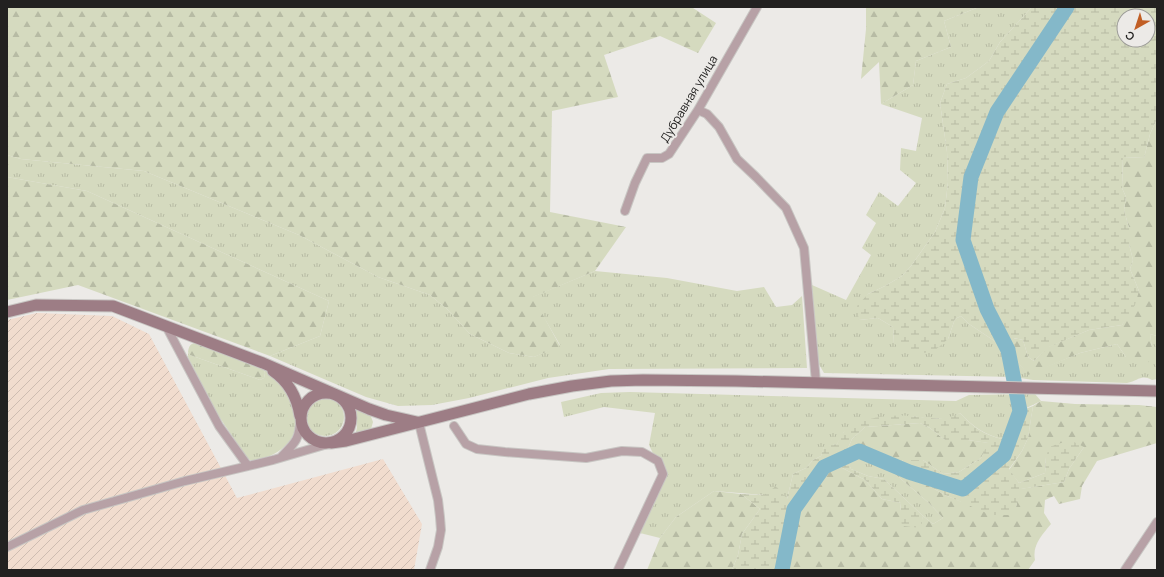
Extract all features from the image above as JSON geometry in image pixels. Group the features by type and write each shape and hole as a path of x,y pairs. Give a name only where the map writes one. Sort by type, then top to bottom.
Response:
{"street":[{"name":"Дубравная улица","path":"625,211 635,183 647,158 662,158 669,154 698,110 757,7"},
{"path":"698,110 707,114 719,127 737,159 786,208 804,248 816,382"},
{"path":"7,312 36,305 113,306 263,363 378,412 419,423"},
{"path":"166,326 218,426 248,466"},
{"path":"263,363 280,377 290,388 298,405 300,431 296,440 280,458"},
{"path":"7,547 83,510 185,481 280,458 331,443 346,441 380,431 419,423 529,394 572,386 611,381 643,380 816,382 1157,391"},
{"path":"321,393 329,393 338,396 349,406 351,422 349,429 344,436 331,443 317,442 310,438 304,431 300,419 304,406 313,396 321,393"},
{"path":"419,423 437,494 441,530 438,547 430,570"},
{"path":"454,426 466,444 476,449 586,458 622,451 642,452 658,462 663,474 618,570"},
{"path":"1125,570 1157,522"}],"shaded area":[{"path":"37,313 112,316 149,334 237,498 383,459 422,524 414,570 7,570 7,320"}],"green space":[{"path":"7,7 693,7 716,23 698,53 660,36 604,55 618,97 552,111 550,212 626,227 595,271 533,297 560,346 534,357 509,353 470,334 447,309 430,295 378,277 299,235 144,171 21,159 7,155"},
{"path":"866,7 979,7 944,21 951,47 916,61 913,85 881,104 879,62 861,79 866,29"},
{"path":"979,7 1032,7 1000,42 989,61 966,78 947,84 940,103 947,152 948,182 945,208 935,232 911,266 902,276 868,294 859,320 878,318 893,327 894,344 948,339 955,319 961,316 969,324 1008,350 1011,363 1017,361 1028,374 1080,353 1117,344 1126,357 1152,348 1150,334 1157,336 1157,379 1152,380 1142,378 1127,383 1033,380 1014,377 824,373 813,354 808,291 812,285 846,300 871,255 862,248 876,223 866,215 879,192 898,206 916,183 900,170 901,148 916,151 922,118 881,104 913,85 916,61 951,47 944,21"},
{"path":"1032,7 1157,7 1157,119 1150,134 1144,158 1123,157 1122,188 1126,197 1124,210 1129,228 1129,244 1133,260 1130,269 1139,291 1135,305 1122,325 1089,330 1049,347 1034,361 1028,357 1023,340 1014,338 1017,361 1011,364 1008,350 969,324 961,316 955,319 948,339 933,352 913,354 894,344 893,327 878,318 859,320 857,306 868,294 902,276 911,266 935,232 945,208 948,182 947,152 940,103 947,84 966,78 989,61 1000,42"},
{"path":"1157,119 1157,336 1150,334 1152,348 1149,362 1137,364 1126,357 1117,344 1080,353 1028,375 1017,361 1013,338 1023,340 1028,357 1034,361 1048,347 1089,330 1122,325 1139,291 1130,269 1133,260 1129,244 1129,228 1124,210 1126,197 1122,188 1123,157 1144,158 1150,134"},
{"path":"7,155 21,159 144,171 299,235 378,277 430,295 447,309 470,334 509,353 534,357 560,345 532,297 595,271 667,278 737,291 764,287 776,307 792,305 802,296 807,368 609,369 548,378 469,398 432,405 398,406 366,397 270,356 320,336 329,301 87,191 7,177"},
{"path":"7,177 87,191 329,301 320,336 270,356 78,285 7,300"},
{"path":"195,343 263,369 265,373 264,378 260,380 190,355 188,352 189,347"},
{"path":"188,352 190,355 260,380 264,378 265,373 263,369 277,379 290,397 296,419 294,432 291,439 281,450 267,457 252,461 247,458 214,409 188,357"},
{"path":"630,392 956,401 969,395 1035,394 1041,401 1020,411 1012,433 1002,439 979,429 960,413 951,418 925,418 911,416 844,432 837,444 824,447 821,456 813,460 806,468 793,474 787,499 764,495 714,491 676,517 660,538 636,532 663,474 649,445 655,413 604,407 564,417 561,402 601,393"},
{"path":"321,398 329,398 336,401 341,406 344,417 341,428 336,433 329,436 321,436 314,433 309,428 306,421 306,413 309,406 314,401"},
{"path":"1041,401 1075,404 1139,405 1157,407 1157,443 1097,461 1082,486 1080,499 1059,504 1054,496 1045,500 1044,513 1051,524 1038,540 1034,555 1035,560 1028,570 782,570 782,567 790,559 794,509 824,467 833,463 865,480 882,499 901,503 900,511 920,527 923,516 933,524 943,518 929,503 887,467 862,456 859,451 848,448 852,439 865,427 920,423 930,428 945,440 968,440 989,443 981,458 959,472 943,474 923,460 902,460 909,472 929,486 962,502 1016,507 1020,489 1064,482 1069,469 1084,447 1046,457 1045,473 1019,483 1009,470 1022,451 1028,438 1033,406"},
{"path":"1033,406 1028,438 1022,451 1009,469 1019,483 1045,473 1046,457 1049,447 1070,440 1084,447 1069,469 1064,482 1021,489 1016,507 1009,515 991,515 945,495 909,472 902,460 923,460 943,474 959,472 981,458 988,443 968,440 945,440 930,428 920,423 865,427 852,439 848,448 859,451 847,457 851,469 868,476 884,479 923,516 921,528 902,526 900,511 901,503 882,499 865,480 833,463 824,468 794,509 790,559 782,567 782,570 732,570 738,555 742,534 760,509 741,494 764,495 776,486 787,499 793,474 806,468 813,460 821,456 824,446 837,444 843,433 856,423 885,416 943,418 960,413 979,429 1002,439 1012,433 1020,411"},
{"path":"352,407 370,414 373,422 371,429 355,435 357,421"},
{"path":"859,451 862,456 887,467 929,503 943,518 933,524 884,479 868,476 851,469 846,457"},
{"path":"714,491 741,494 760,509 742,534 738,555 732,570 647,570 660,538 676,517"}],"waterway":[{"path":"782,570 794,509 824,467 859,451 909,472 963,489 1004,455 1020,411 1008,350 987,309 963,240 971,177 997,112 1067,7"}]}
